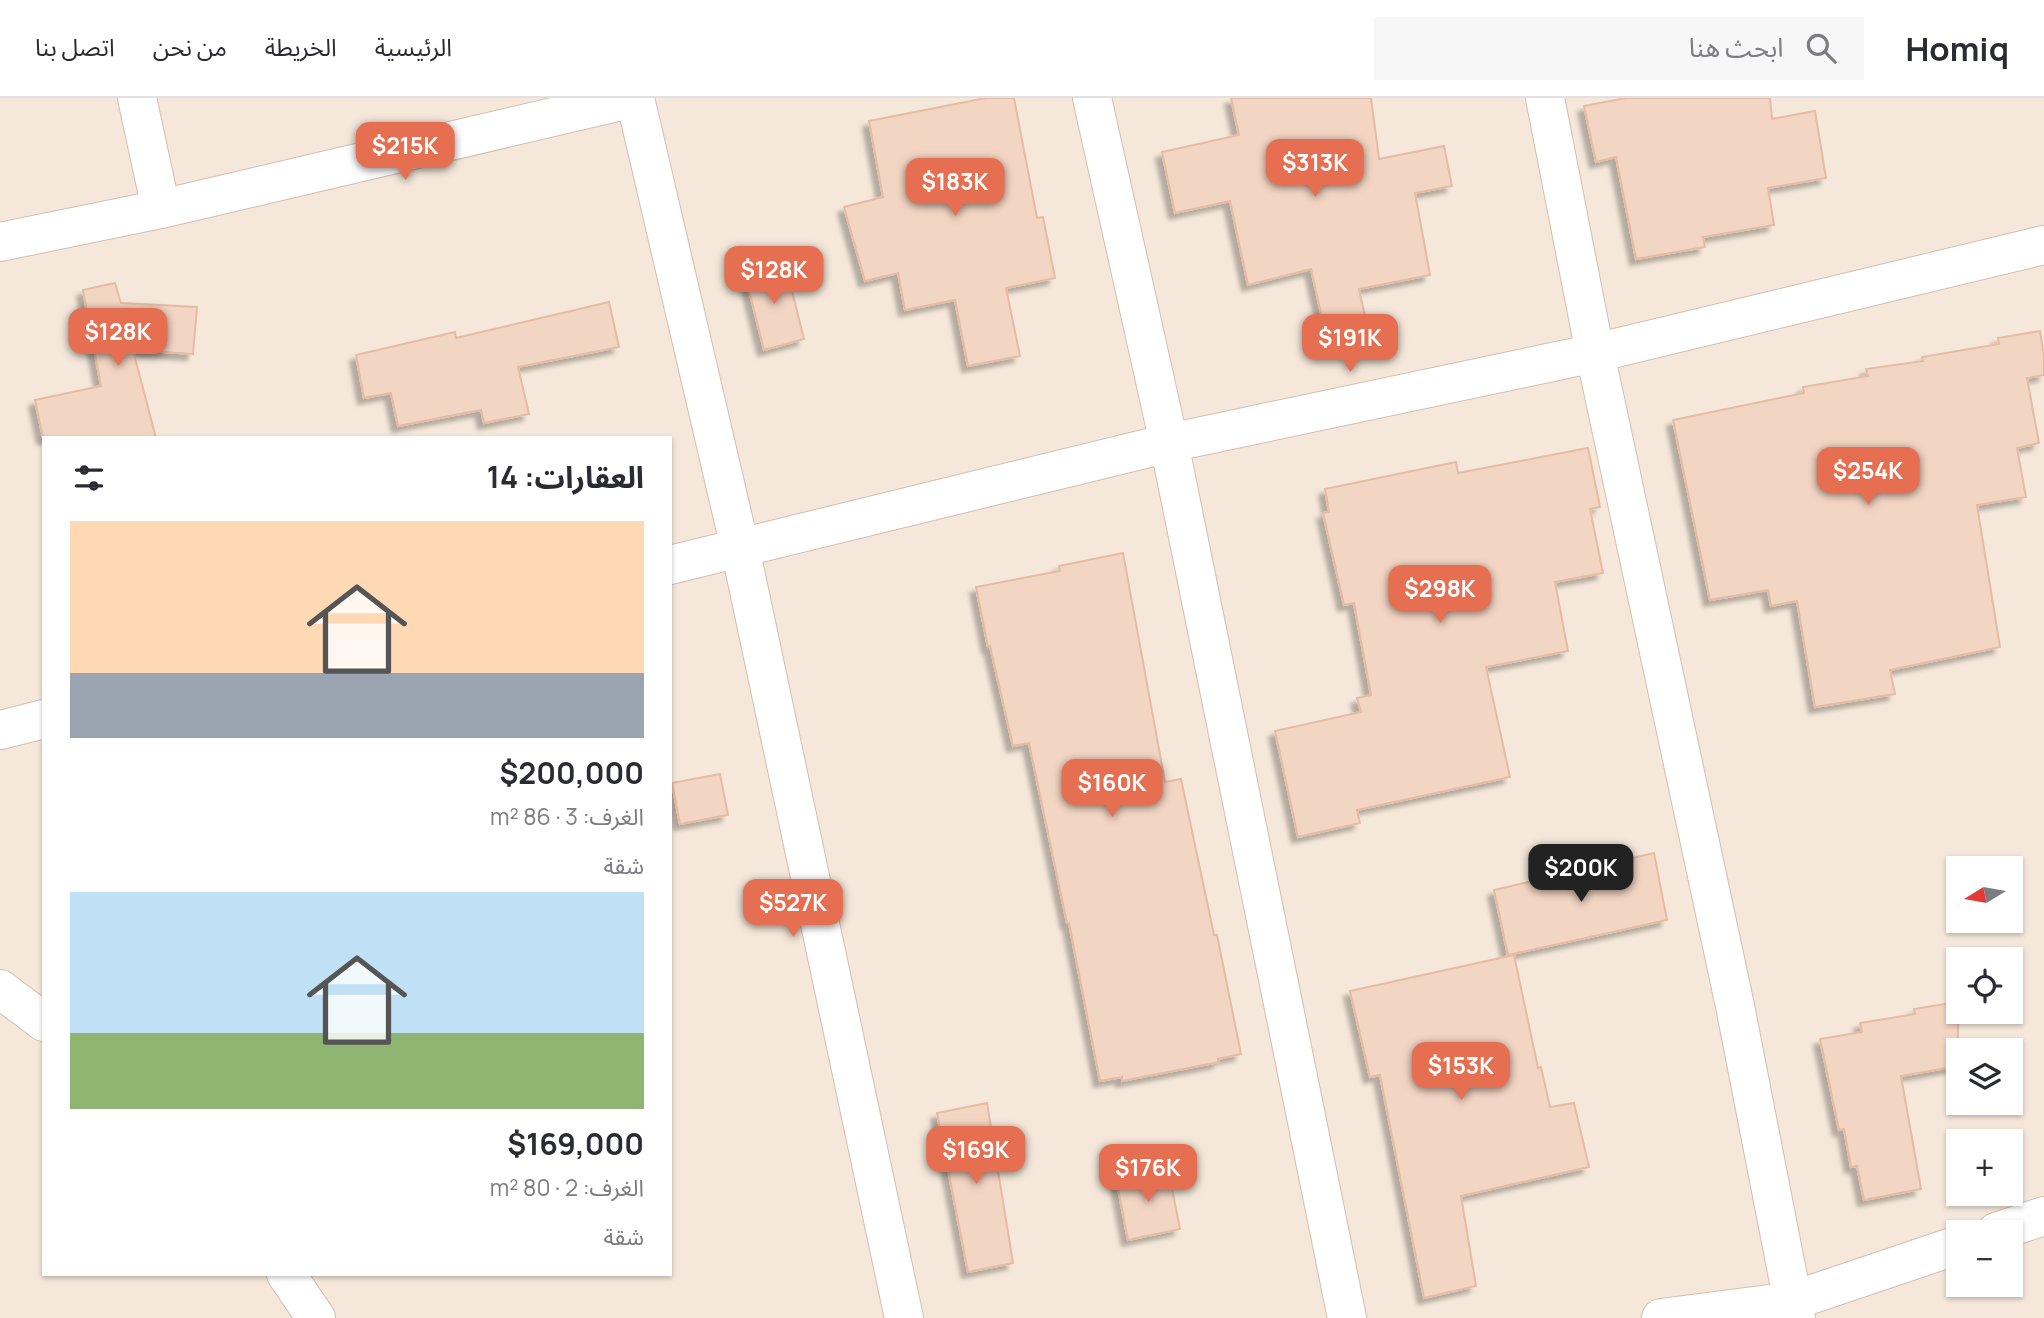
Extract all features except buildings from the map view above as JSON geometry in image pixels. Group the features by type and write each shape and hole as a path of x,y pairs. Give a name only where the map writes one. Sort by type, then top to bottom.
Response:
{"street":[{"path":"137,98 161,209"},
{"path":"0,242 161,209 635,98 740,548 904,1318"},
{"path":"1092,98 1169,443 1347,1318"},
{"path":"1545,98 1595,353 1732,992 1794,1309"},
{"path":"672,565 1169,443 1595,353 2044,245"},
{"path":"0,730 42,720"},
{"path":"0,989 42,1020"},
{"path":"2023,1223 2044,1216"},
{"path":"1661,1318 1794,1309 1946,1250"},
{"path":"287,1276 316,1318"}],"shaded area":[{"path":"0,98 2044,98 2044,1318 0,1318"}]}
